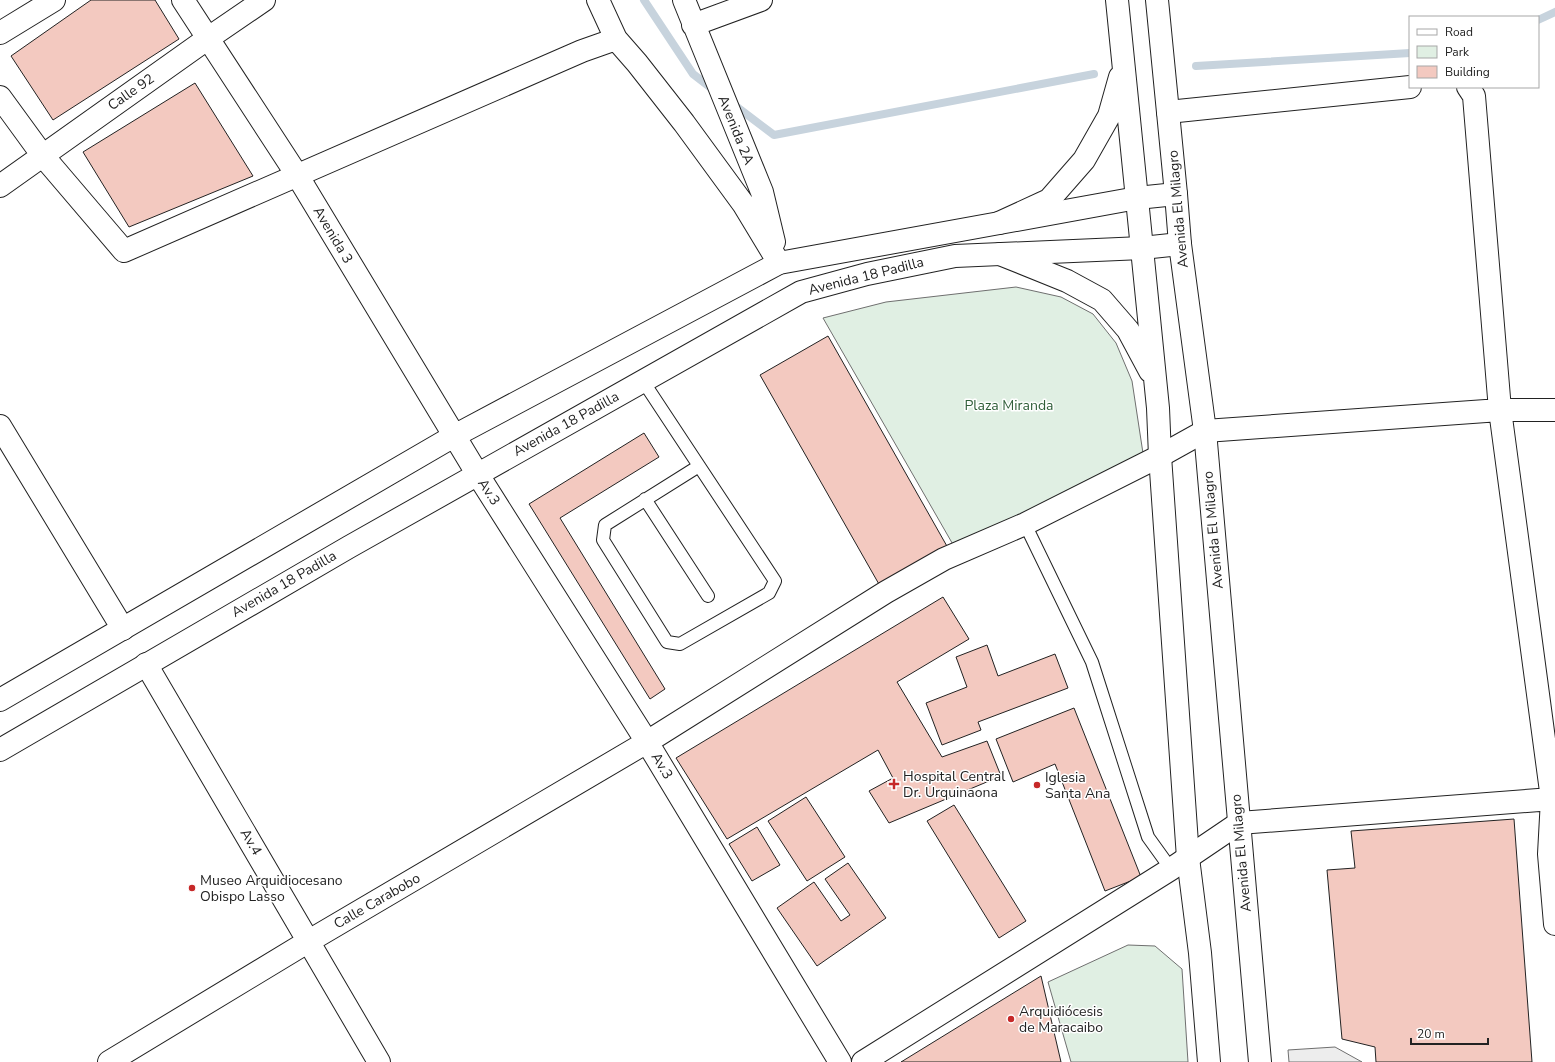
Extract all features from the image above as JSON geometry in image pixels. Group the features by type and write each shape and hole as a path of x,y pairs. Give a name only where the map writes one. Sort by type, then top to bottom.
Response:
{"street":[{"path":"0,34 54,0"},
{"name":"Avenida 3","path":"183,0 297,175 478,474"},
{"name":"Calle 92","path":"0,186 264,0"},
{"path":"598,0 616,40 637,63 726,180 779,263"},
{"name":"Avenida 2A","path":"684,0 762,192 779,263"},
{"path":"693,25 761,0"},
{"path":"1117,0 1155,381 1180,864 1200,953 1209,1062"},
{"name":"Avenida El Milagro","path":"1157,0 1180,244 1205,431 1260,1062"},
{"path":"0,97 43,156 124,251 542,68 582,51 616,40"},
{"path":"999,223 1049,200 1084,160 1109,116 1123,64"},
{"path":"1168,112 1409,87"},
{"path":"1469,88 1474,96 1500,410 1554,798 1552,852 1555,924"},
{"name":"Avenida 18 Padilla","path":"0,700 454,436 779,263 1137,198 1176,194"},
{"name":"Avenida 18 Padilla","path":"0,750 349,547 801,292 867,274 955,256 1142,248 1180,244"},
{"path":"1000,254 1067,280 1102,300 1128,330 1155,381"},
{"path":"1205,431 1500,410 1555,410"},
{"path":"0,426 123,629"},
{"name":"Calle Carabobo","path":"109,1062 309,941 647,742 879,596 937,562 1025,524 1160,456 1205,431"},
{"name":"Av.3","path":"478,474 647,742 840,1062"},
{"name":"Av.4","path":"146,664 379,1062"},
{"path":"863,1062 1180,864 1239,823 1554,798"}],"lane":[{"path":"643,381 775,581 769,593 680,644 667,642 603,540 605,525 645,498 699,466"},
{"path":"645,498 708,596"},
{"path":"1025,524 1092,662 1148,837 1180,864"}],"green space":[{"name":"Plaza Miranda","path":"1016,287 1061,297 1093,314 1116,343 1132,381 1146,473 959,555 823,318 886,302"},
{"path":"1128,945 1155,946 1182,969 1188,1062 1071,1062 1048,982"}],"shaded area":[{"path":"1335,1047 1362,1062 1289,1062 1288,1050"}],"building":[{"path":"91,0 155,0 179,39 53,120 11,56"},
{"path":"195,83 253,176 129,227 83,152"},
{"path":"828,336 948,548 880,586 760,375"},
{"path":"644,433 659,457 560,518 665,689 650,699 529,504"},
{"path":"943,597 969,639 897,682 942,757 987,741 1001,776 889,823 869,791 893,778 878,750 727,839 676,758"},
{"path":"987,645 998,676 1055,654 1068,688 978,722 981,730 942,745 926,703 967,687 956,657"},
{"path":"1074,708 1141,877 1105,891 1055,764 1013,782 996,739"},
{"path":"806,797 845,857 807,881 768,821"},
{"path":"954,805 1026,921 999,938 927,821"},
{"path":"1514,819 1532,1062 1376,1062 1375,1047 1342,1039 1327,870 1355,868 1351,831"},
{"path":"757,827 780,865 752,881 729,844"},
{"path":"848,863 886,918 817,966 777,908 814,882 841,921 850,915 825,879"},
{"name":"Arquidiócesis de Maracaibo","path":"1041,976 1061,1062 901,1062"}],"waterway":[{"path":"644,0 693,74 715,91"},
{"path":"1539,20 1555,12"},
{"path":"1196,66 1409,53"},
{"path":"733,104 774,135 1094,74"}],"place":[{"name":"Hospital Central Dr. Urquinaona","path":"894,784"},
{"name":"Iglesia Santa Ana","path":"1037,785"},
{"name":"Museo Arquidiocesano Obispo Lasso","path":"192,888"},
{"name":"Arquidiócesis de Maracaibo","path":"1011,1019"}]}
